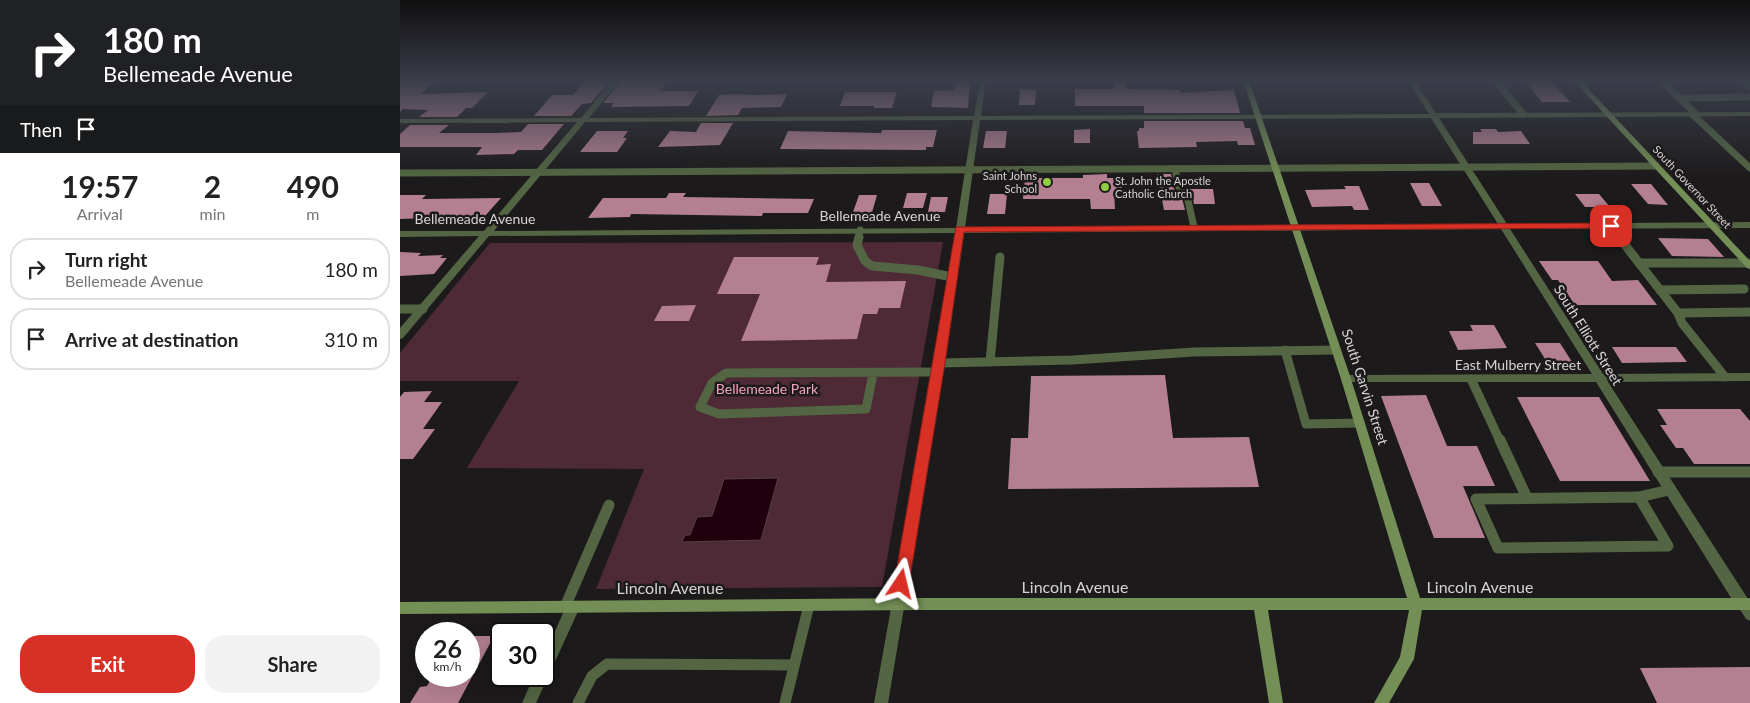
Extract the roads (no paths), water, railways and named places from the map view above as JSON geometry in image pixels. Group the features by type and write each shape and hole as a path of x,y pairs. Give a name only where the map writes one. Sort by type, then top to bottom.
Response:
{"street":[{"path":"400,335 589,113"},
{"path":"881,703 939,368 978,113"},
{"name":"South Governor Street","path":"1608,114 1749,265"},
{"path":"400,122 1257,115 1750,114"},
{"name":"South Garvin Street","path":"1257,115 1346,379 1416,605 1407,659 1380,703"},
{"name":"South Elliott Street","path":"1432,115 1504,226 1669,490 1748,608"},
{"name":"Bellemeade Avenue","path":"400,234 1750,225"},
{"name":"East Mulberry Street","path":"1346,379 1745,377"},
{"name":"Lincoln Avenue","path":"400,608 898,604 1260,604 1748,608"},
{"path":"1260,604 1276,703"},
{"path":"555,643 569,607"},
{"path":"529,703 536,687"}],"lane":[{"path":"1694,114 1750,168"},
{"path":"400,173 1656,166"},
{"path":"1175,169 1179,187 1187,196 1194,228"},
{"path":"1611,226 1678,313 1682,323 1725,377"},
{"path":"860,230 857,245 865,261 872,266 918,270 952,277"},
{"path":"990,362 1000,257"},
{"path":"1639,263 1749,265"},
{"path":"1660,290 1744,289"},
{"path":"400,309 422,309"},
{"path":"1678,313 1750,312"},
{"path":"1285,350 1306,424 1360,424"},
{"path":"873,374 866,409 719,414 700,407 708,386 715,378 726,373 873,374 990,362 1073,360 1194,352 1336,350"},
{"path":"1745,377 1750,384"},
{"path":"1471,379 1527,498"},
{"path":"1658,472 1750,472"},
{"path":"1639,497 1668,546 1498,548 1476,499 1639,497 1669,490"},
{"path":"569,607 609,505"},
{"path":"785,703 809,605"},
{"path":"578,703 588,679 596,670 607,664 794,665"}],"place":[{"name":"Saint Johns School","path":"1047,182"},
{"name":"St. John the Apostle Catholic Church","path":"1105,187"}],"park label":[{"name":"Bellemeade Park","path":"767,389"}]}
